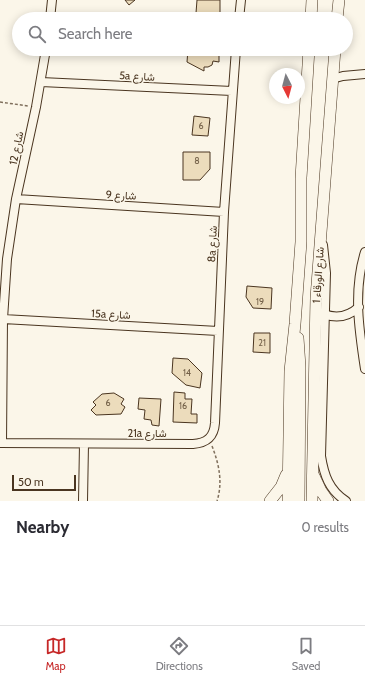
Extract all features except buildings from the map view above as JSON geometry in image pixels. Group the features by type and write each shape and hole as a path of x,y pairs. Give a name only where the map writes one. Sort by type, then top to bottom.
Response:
{"main road":[{"path":"311,12 312,0"},
{"path":"338,12 339,0"},
{"name":"شارع الورقاء 1","path":"288,501 290,371 301,242 301,168 309,56"},
{"name":"شارع الورقاء 1","path":"312,501 318,252 321,235 334,56"},
{"path":"295,324 300,367 299,501"},
{"path":"270,501 281,487 288,470"},
{"path":"312,470 321,491 328,501"}],"street":[{"path":"51,12 52,0"},
{"path":"240,12 241,0"},
{"name":"شارع 12","path":"1,443 3,319 7,259 16,199 36,107 45,56"},
{"name":"8a شارع","path":"209,439 214,428 224,212 235,56"},
{"path":"332,79 365,74"},
{"name":"5a شارع","path":"41,82 232,92"},
{"name":"شارع 9","path":"16,199 224,212"},
{"path":"321,235 326,264 321,441 322,460 325,476 331,487 346,501"},
{"path":"365,252 359,274 359,327 365,369"},
{"path":"324,314 334,317 345,316 359,307"},
{"name":"15a شارع","path":"3,319 218,331"},
{"name":"21a شارع","path":"1,443 193,444 201,443 209,439"},
{"path":"84,444 84,500"}],"path":[{"path":"0,102 36,107"},
{"path":"209,439 219,469 220,488 217,501"}]}
